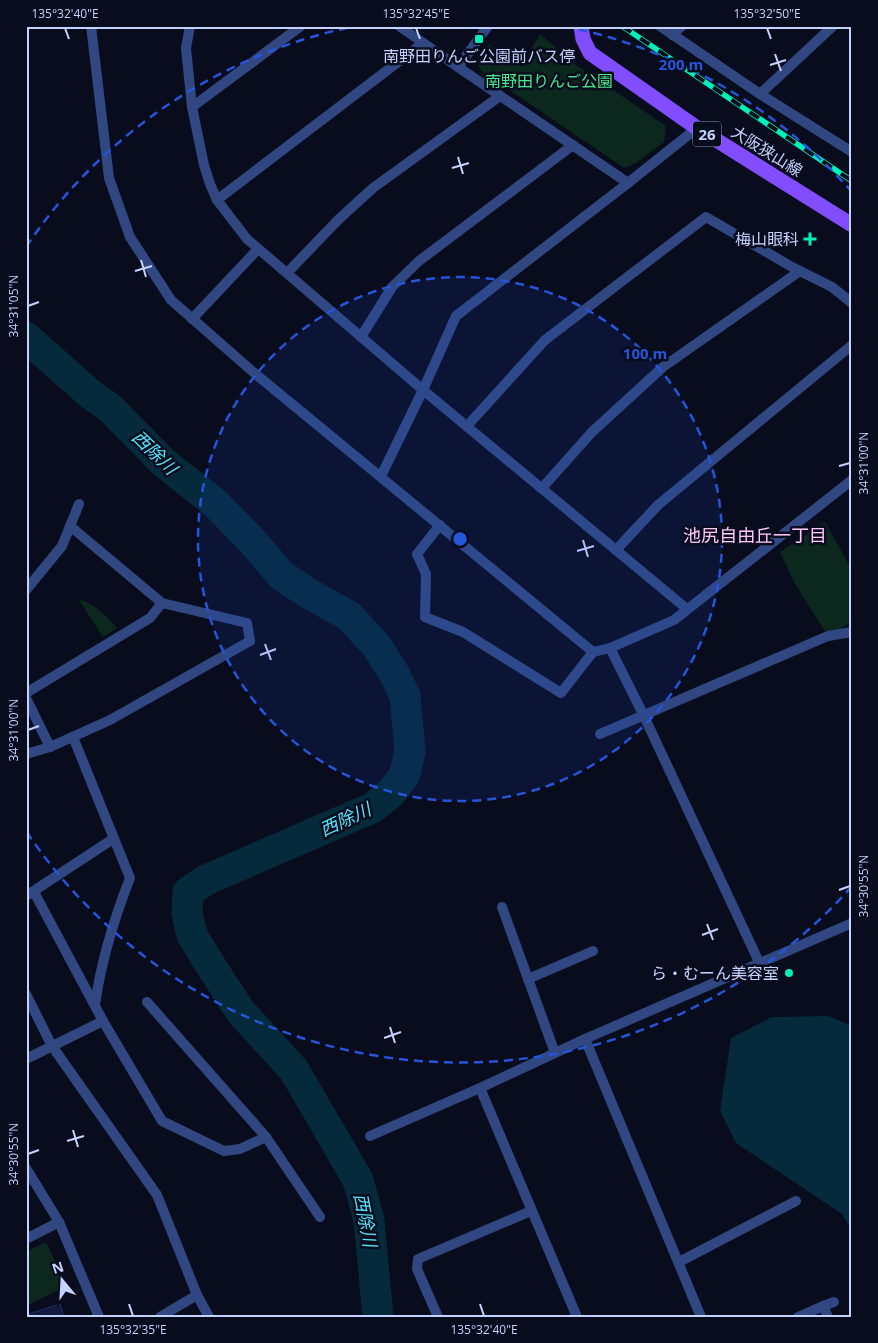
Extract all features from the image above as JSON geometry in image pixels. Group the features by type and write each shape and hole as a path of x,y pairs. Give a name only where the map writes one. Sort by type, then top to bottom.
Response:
{"main road":[{"name":"大阪狭山線","path":"581,26 583,39 590,53 696,128 852,226"}],"street":[{"path":"91,26 109,178 130,237 171,300 252,371 593,652"},
{"path":"190,26 186,48 192,107 204,165 218,200 247,239 423,390 687,609"},
{"path":"192,107 301,26"},
{"path":"398,26 628,183"},
{"path":"458,68 488,26"},
{"path":"660,26 760,94 849,146"},
{"path":"672,35 682,26"},
{"path":"760,94 833,26"},
{"path":"218,200 423,43"},
{"path":"286,273 338,220 373,188 500,96"},
{"path":"381,476 423,390 456,316 696,128"},
{"path":"361,337 392,287 419,262 573,145"},
{"path":"467,426 545,340 706,217 800,271 832,287 852,303"},
{"path":"192,319 258,249"},
{"path":"542,488 592,432 663,367 800,271"},
{"path":"616,550 658,506 852,345"},
{"path":"440,525 417,554 426,574 425,617 463,632 561,692 593,652 610,648 674,620 852,480"},
{"path":"26,590 62,546 79,504"},
{"path":"26,754 50,747 110,720 250,641 247,623 162,603 70,526"},
{"path":"26,693 150,618 162,603"},
{"path":"600,734 828,636 852,632"},
{"path":"610,648 644,716 759,962"},
{"path":"26,698 50,747"},
{"path":"73,737 130,878 114,918 95,1005"},
{"path":"113,838 30,894 162,1121 224,1151 240,1149 266,1137"},
{"path":"502,906 555,1054"},
{"path":"370,1136 759,962 852,923"},
{"path":"528,979 593,951"},
{"path":"26,994 52,1046 157,1195 197,1295 209,1317"},
{"path":"147,1002 266,1137 320,1217"},
{"path":"26,1059 103,1021"},
{"path":"585,1039 701,1317"},
{"path":"480,1088 577,1317"},
{"path":"26,1168 59,1222 99,1317"},
{"path":"679,1262 796,1201"},
{"path":"438,1317 416,1269 418,1259 531,1211"},
{"path":"26,1239 59,1222"},
{"path":"160,1317 197,1295"},
{"path":"798,1317 834,1302"},
{"path":"823,1306 828,1317"}],"green space":[{"name":"南野田りんご公園","path":"540,34 573,63 666,126 664,142 636,163 624,168 480,70 478,62 488,44 521,66"},
{"path":"825,522 852,570 852,622 828,636 795,584 780,552"},
{"path":"79,600 94,606 117,628 103,637"},
{"path":"46,1242 67,1286 26,1306 26,1252"}],"water":[{"path":"828,1016 852,1026 852,1231 842,1214 736,1143 720,1111 731,1038 772,1017"}],"building":[{"path":"60,1304 64,1317 26,1317 26,1315"}],"waterway":[{"name":"西除川","path":"26,337 89,393 110,408 164,463 215,503 254,543 281,575 349,616 376,645 395,675 405,696 410,751 405,774 391,793 372,808 206,880 188,892 187,913 192,935 214,971 241,1012 294,1070 358,1180 369,1220 378,1317"}],"railway":[{"path":"622,26 852,181"}],"place":[{"name":"南野田りんご公園前バス停","path":"479,39"},
{"name":"梅山眼科","path":"810,239"},
{"name":"ら・むーん美容室","path":"789,973"}],"district":[{"name":"池尻自由丘一丁目","path":"755,535"}]}
